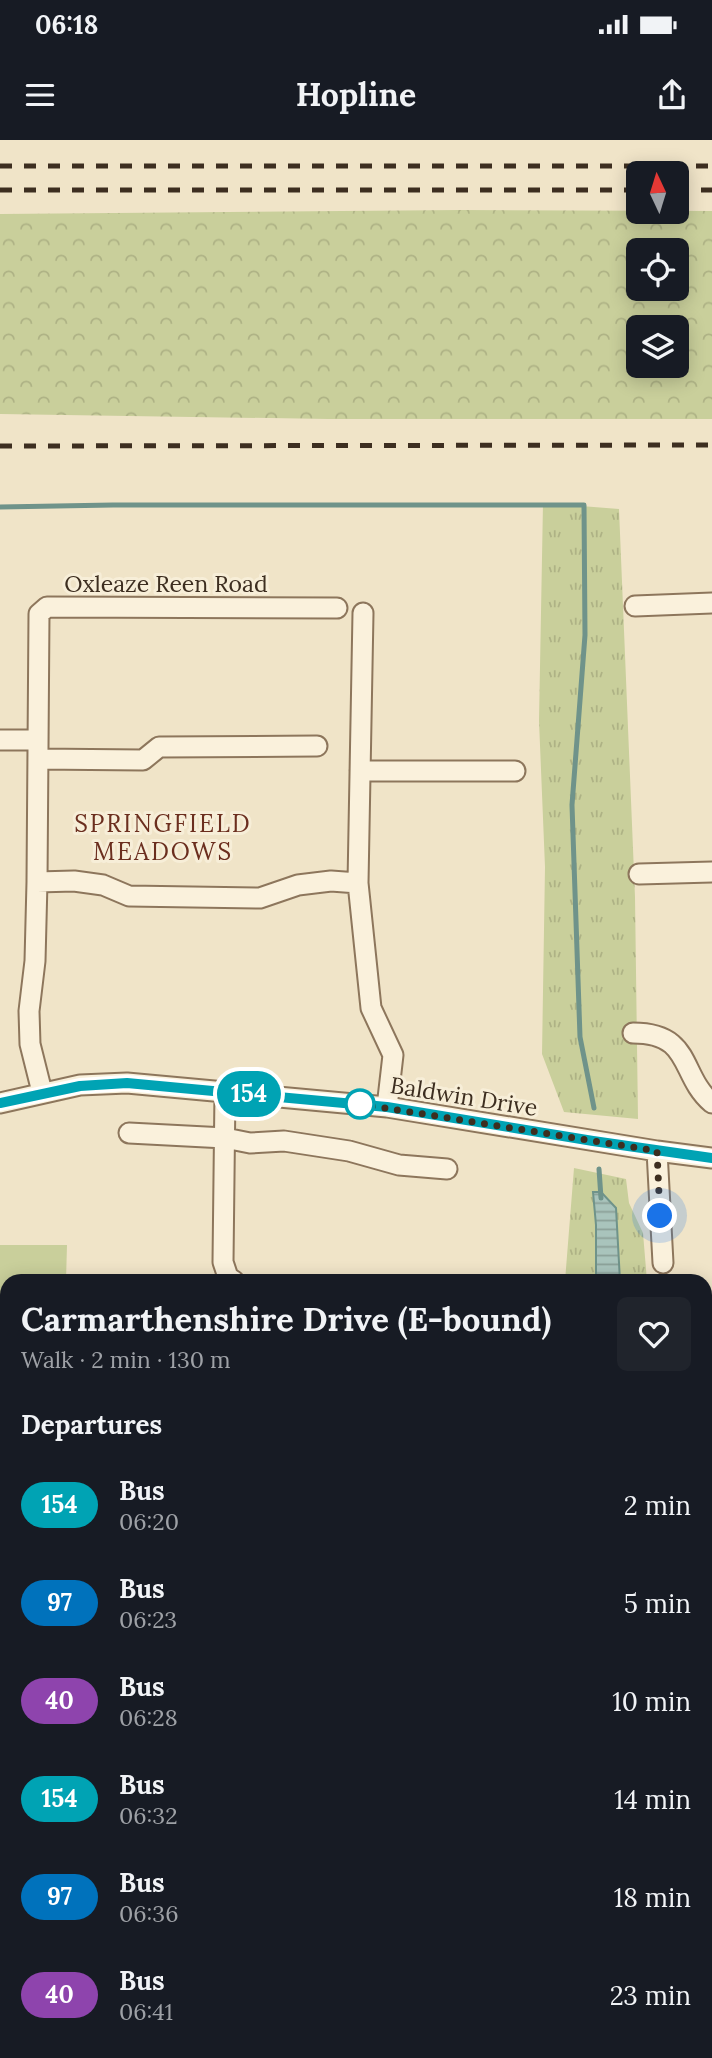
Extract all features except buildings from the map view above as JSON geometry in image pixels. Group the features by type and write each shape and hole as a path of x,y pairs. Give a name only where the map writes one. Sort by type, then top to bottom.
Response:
{"street":[{"path":"635,606 712,603"},
{"name":"Oxleaze Reen Road","path":"42,1092 30,1044 29,1011 35,961 39,614 47,607 337,608"},
{"path":"363,613 358,883 371,1008 393,1055 387,1107"},
{"path":"0,740 38,750 143,760 159,747 317,746"},
{"path":"360,771 516,771"},
{"path":"639,874 712,872"},
{"path":"37,881 74,881 103,885 129,896 246,898 260,898 298,885 331,881 358,883"},
{"path":"633,1034 653,1033 669,1042 685,1058 696,1082 712,1103"},
{"name":"Baldwin Drive","path":"0,1103 80,1086 127,1083 387,1107 712,1158"},
{"path":"225,1092 223,1262 226,1274"},
{"path":"129,1133 225,1138 250,1143 284,1141 349,1151 399,1165 447,1169"},
{"path":"657,1151 663,1263"}],"green space":[{"path":"626,211 626,224 690,224 690,211 712,211 712,419 328,419 0,414 0,214"},
{"path":"543,503 619,509 635,897 638,1119 564,1112 542,1054 545,867 539,721"},
{"path":"574,1168 626,1179 629,1203 643,1233 646,1274 566,1274"},
{"path":"0,1245 67,1245 66,1274 0,1274"}],"water":[{"path":"593,1192 601,1192 616,1208 620,1274 596,1274"}],"waterway":[{"path":"0,507 584,505 585,635 572,805 580,1037 594,1108"},
{"path":"599,1169 601,1198"}],"railway":[{"path":"0,166 712,166"},
{"path":"0,190 626,190"},
{"path":"690,190 712,190"},
{"path":"0,446 712,445"}],"bus line":[{"name":"154","path":"0,1103 80,1086 127,1083 387,1107 712,1158"}],"district":[{"name":"SPRINGFIELD MEADOWS","path":"163,837"}],"route":[{"path":"360,1104 657,1151 660,1216"}]}
